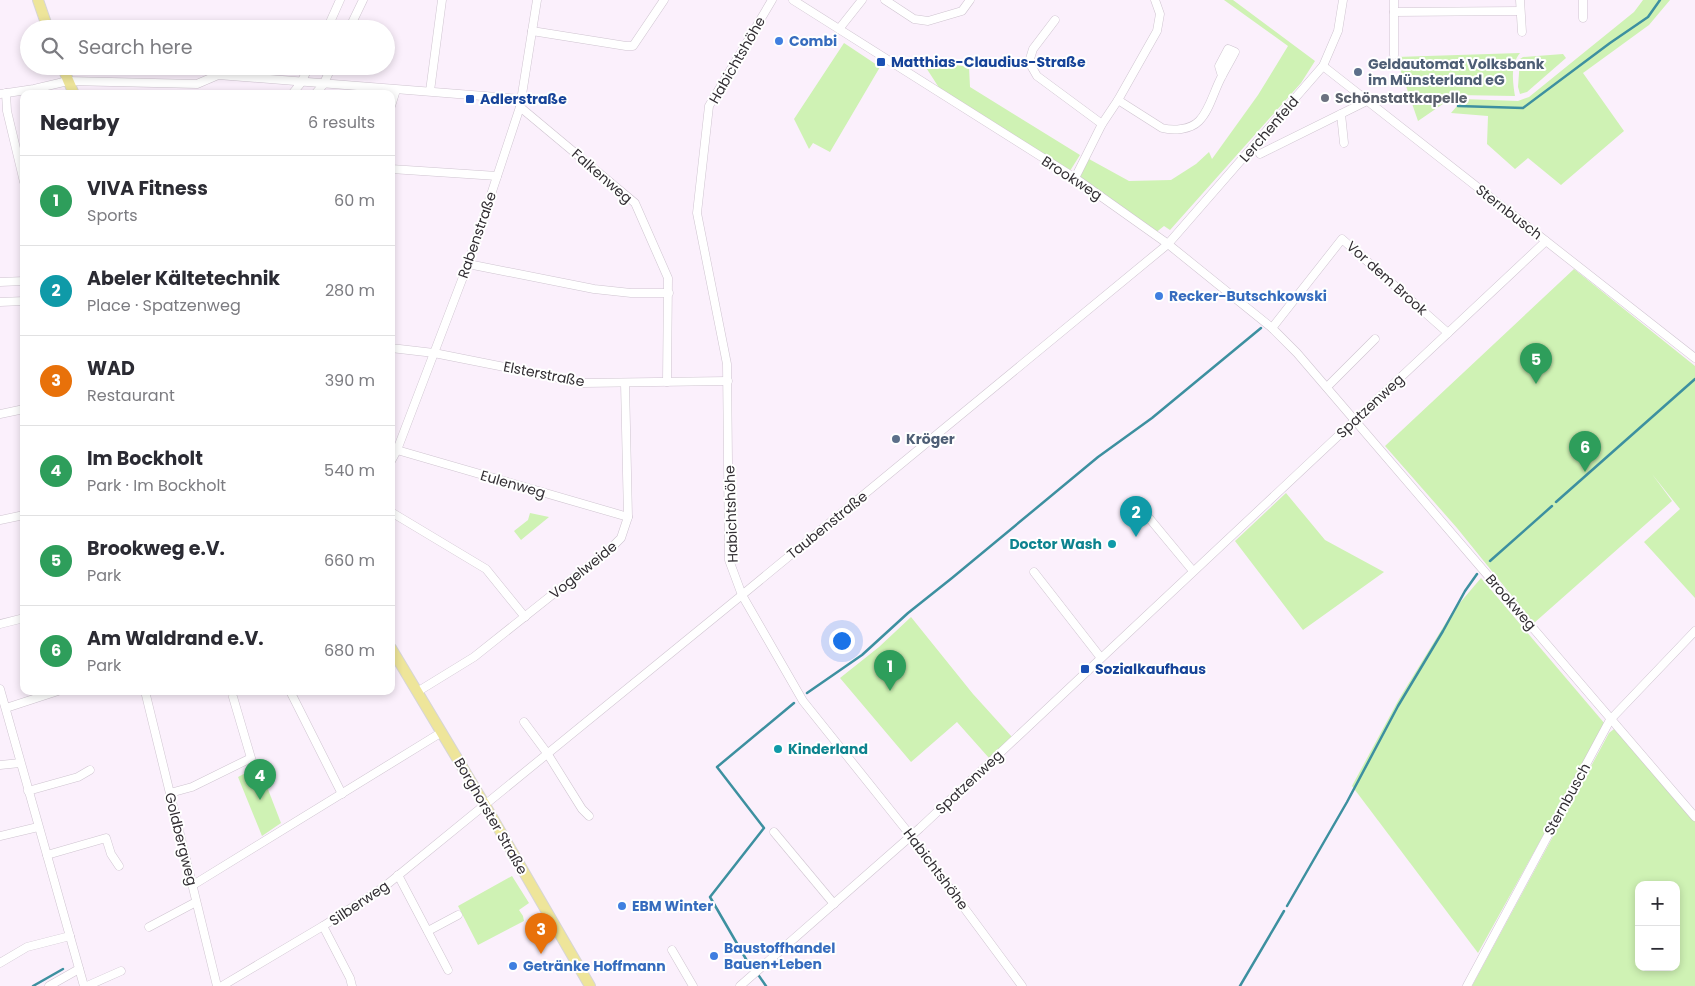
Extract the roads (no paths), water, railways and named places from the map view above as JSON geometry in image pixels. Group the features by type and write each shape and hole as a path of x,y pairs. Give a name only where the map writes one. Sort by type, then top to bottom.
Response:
{"main road":[{"path":"38,0 45,20"},
{"path":"66,75 72,90"},
{"name":"Borghorster Straße","path":"395,655 485,804 590,986"}],"street":[{"path":"331,20 340,0"},
{"path":"353,20 363,0"},
{"path":"430,91 442,0"},
{"name":"Rabenstraße","path":"395,454 468,264 521,103 537,0"},
{"path":"532,31 633,46 664,0"},
{"name":"Habichtshöhe","path":"772,0 709,106 697,213 727,364 729,560 742,595 803,701 911,836 1022,986"},
{"name":"Brookweg","path":"793,0 1075,178 1168,244 1272,328 1297,353 1610,720 1695,816"},
{"path":"839,29 862,0"},
{"path":"885,0 914,19 928,21 962,11 970,0"},
{"path":"1075,178 1102,124 1118,100 1159,28 1160,14 1155,0"},
{"name":"Lerchenfeld","path":"1168,244 1323,66 1338,31 1343,0"},
{"path":"1394,0 1394,55"},
{"path":"1520,0 1522,32"},
{"path":"1583,0 1583,18"},
{"path":"1394,12 1520,11"},
{"path":"1056,20 1033,49 1029,62 1038,76 1102,124"},
{"name":"Sternbusch","path":"1323,66 1695,358"},
{"path":"28,90 68,81 197,84 218,75 302,83 430,91 521,103"},
{"path":"296,90 302,83 305,75"},
{"path":"318,90 328,75"},
{"path":"1118,100 1162,128 1170,130 1191,127 1199,121 1206,111 1222,76"},
{"path":"20,91 3,94 20,165"},
{"path":"1260,154 1367,101"},
{"name":"Falkenweg","path":"521,103 635,203 668,278 667,382"},
{"path":"1342,114 1344,143"},
{"path":"395,169 497,176"},
{"name":"Vor dem Brook","path":"1272,328 1342,239 1448,333"},
{"name":"Spatzenweg","path":"740,986 911,836 1546,242"},
{"name":"Taubenstraße","path":"485,804 1168,244"},
{"path":"468,264 594,289 631,293 669,293"},
{"path":"0,282 20,280"},
{"path":"0,302 20,301"},
{"path":"1326,387 1375,339"},
{"name":"Elsterstraße","path":"395,348 434,353 584,383 728,381"},
{"name":"Vogelweide","path":"417,692 474,657 621,538 628,517 625,383"},
{"path":"0,414 20,410"},
{"name":"Eulenweg","path":"397,450 628,517"},
{"path":"1135,501 1193,571"},
{"path":"395,514 486,568 525,616"},
{"path":"0,520 20,516"},
{"path":"1034,572 1101,658"},
{"path":"0,624 20,619"},
{"name":"Sternbusch","path":"1467,986 1610,720 1695,631"},
{"path":"0,690 85,986 121,971"},
{"path":"6,708 46,695"},
{"name":"Goldbergweg","path":"146,695 217,986"},
{"path":"292,695 342,794"},
{"path":"170,793 192,787 251,758 233,697"},
{"path":"524,722 547,753 582,809 589,816"},
{"path":"193,885 442,732"},
{"path":"0,765 20,763"},
{"path":"28,791 78,777 90,770"},
{"name":"Silberweg","path":"222,986 384,887 485,804"},
{"path":"0,836 38,827"},
{"path":"774,832 834,904"},
{"path":"47,855 106,838 111,854 119,866"},
{"path":"398,875 448,970"},
{"path":"149,927 196,902"},
{"path":"428,931 458,915"},
{"path":"323,926 350,978 352,986"},
{"path":"0,963 27,947 70,936"},
{"path":"672,950 693,986"},
{"path":"49,986 79,969"}],"waterway":[{"path":"1458,106 1523,108 1648,17 1660,0"},
{"path":"807,693 862,655 908,613 1098,457 1152,418 1261,328"},
{"path":"1556,502 1695,379"},
{"path":"1490,561 1552,506"},
{"path":"1287,906 1347,802 1398,706 1465,591 1477,574"},
{"path":"750,966 710,897 764,828 717,767 794,703"},
{"path":"1240,986 1284,911"},
{"path":"33,986 63,969"},
{"path":"757,973 766,986"}],"place":[{"name":"Combi","path":"779,41"},
{"name":"Matthias-Claudius-Straße","path":"881,62"},
{"name":"Geldautomat Volksbank im Münsterland eG","path":"1358,72"},
{"name":"Schönstattkapelle","path":"1325,98"},
{"name":"Adlerstraße","path":"470,99"},
{"name":"Recker-Butschkowski","path":"1159,296"},
{"name":"Brookweg e.V.","path":"1536,384"},
{"name":"Kröger","path":"896,439"},
{"name":"Am Waldrand e.V.","path":"1585,472"},
{"name":"Abeler Kältetechnik","path":"1136,537"},
{"name":"Doctor Wash","path":"1112,544"},
{"name":"Sozialkaufhaus","path":"1085,669"},
{"name":"VIVA Fitness","path":"890,691"},
{"name":"Kinderland","path":"778,749"},
{"name":"Im Bockholt","path":"260,800"},
{"name":"EBM Winter","path":"622,906"},
{"name":"WAD","path":"541,954"},
{"name":"Baustoffhandel Bauen+Leben","path":"714,956"},
{"name":"Getränke Hoffmann","path":"513,966"}]}
